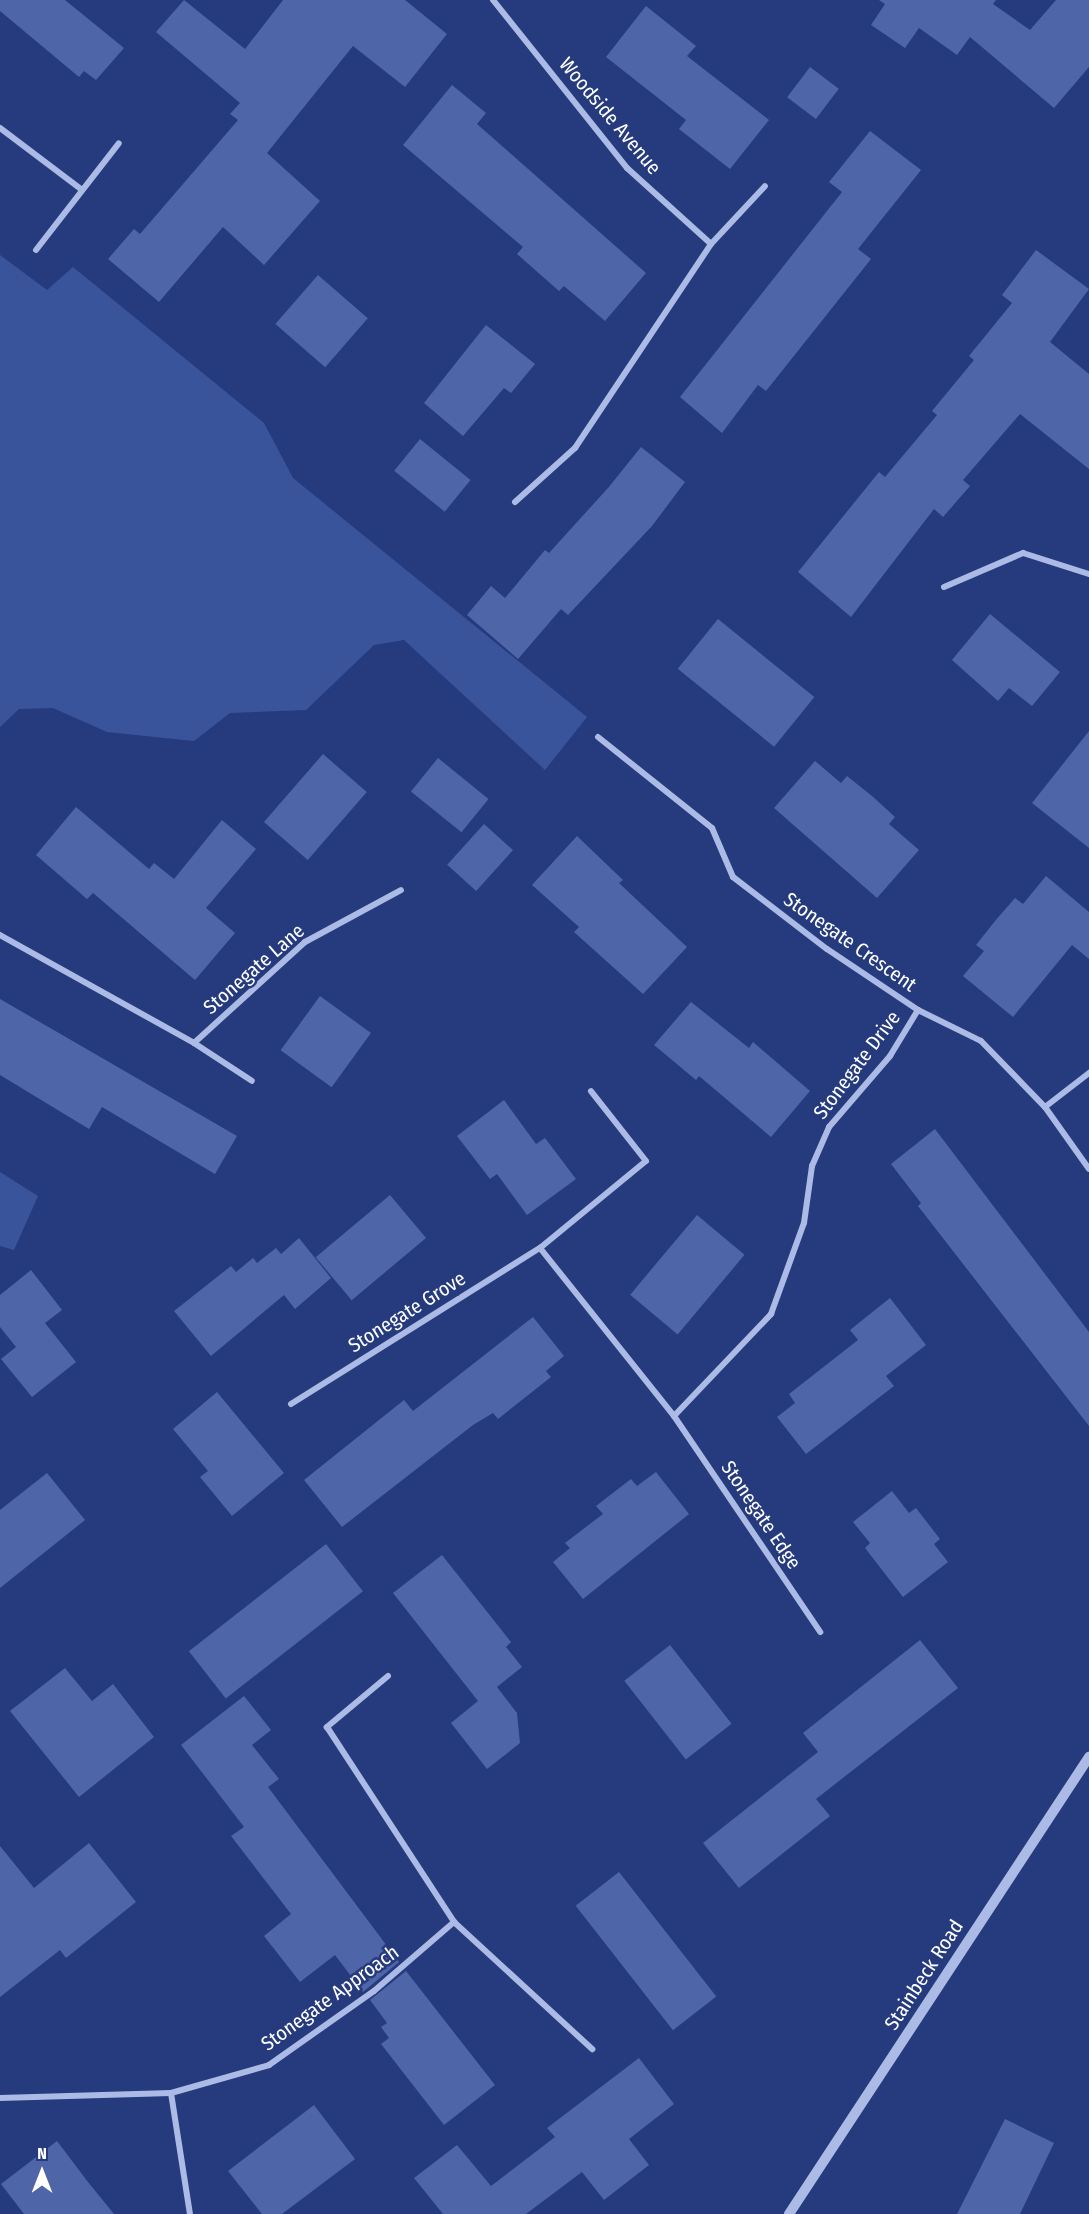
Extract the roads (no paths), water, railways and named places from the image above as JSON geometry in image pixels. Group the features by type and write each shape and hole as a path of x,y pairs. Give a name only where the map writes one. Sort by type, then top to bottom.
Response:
{"street":[{"name":"Woodside Avenue","path":"493,0 627,168 711,244"},
{"path":"0,128 81,189"},
{"path":"36,250 81,189 119,143"},
{"path":"515,502 575,448 711,244 765,186"},
{"path":"944,587 1023,553 1089,574"},
{"name":"Stonegate Crescent","path":"598,737 712,828 734,877 826,949 918,1010 981,1041 1045,1107 1089,1169"},
{"name":"Stonegate Lane","path":"194,1043 305,942 401,890"},
{"path":"0,935 194,1043 252,1081"},
{"name":"Stonegate Drive","path":"674,1416 771,1314 804,1223 812,1166 829,1127 890,1056 918,1010"},
{"path":"1045,1107 1089,1073"},
{"name":"Stonegate Grove","path":"291,1404 540,1248 646,1161 591,1091"},
{"path":"540,1248 674,1416"},
{"name":"Stonegate Edge","path":"674,1416 820,1632"},
{"path":"388,1676 327,1727 454,1922 592,2049"},
{"name":"Stainbeck Road","path":"789,2214 1089,1757"},
{"name":"Stonegate Approach","path":"0,2098 171,2093 269,2065 374,1991 454,1922"},
{"path":"171,2093 190,2214"}]}
